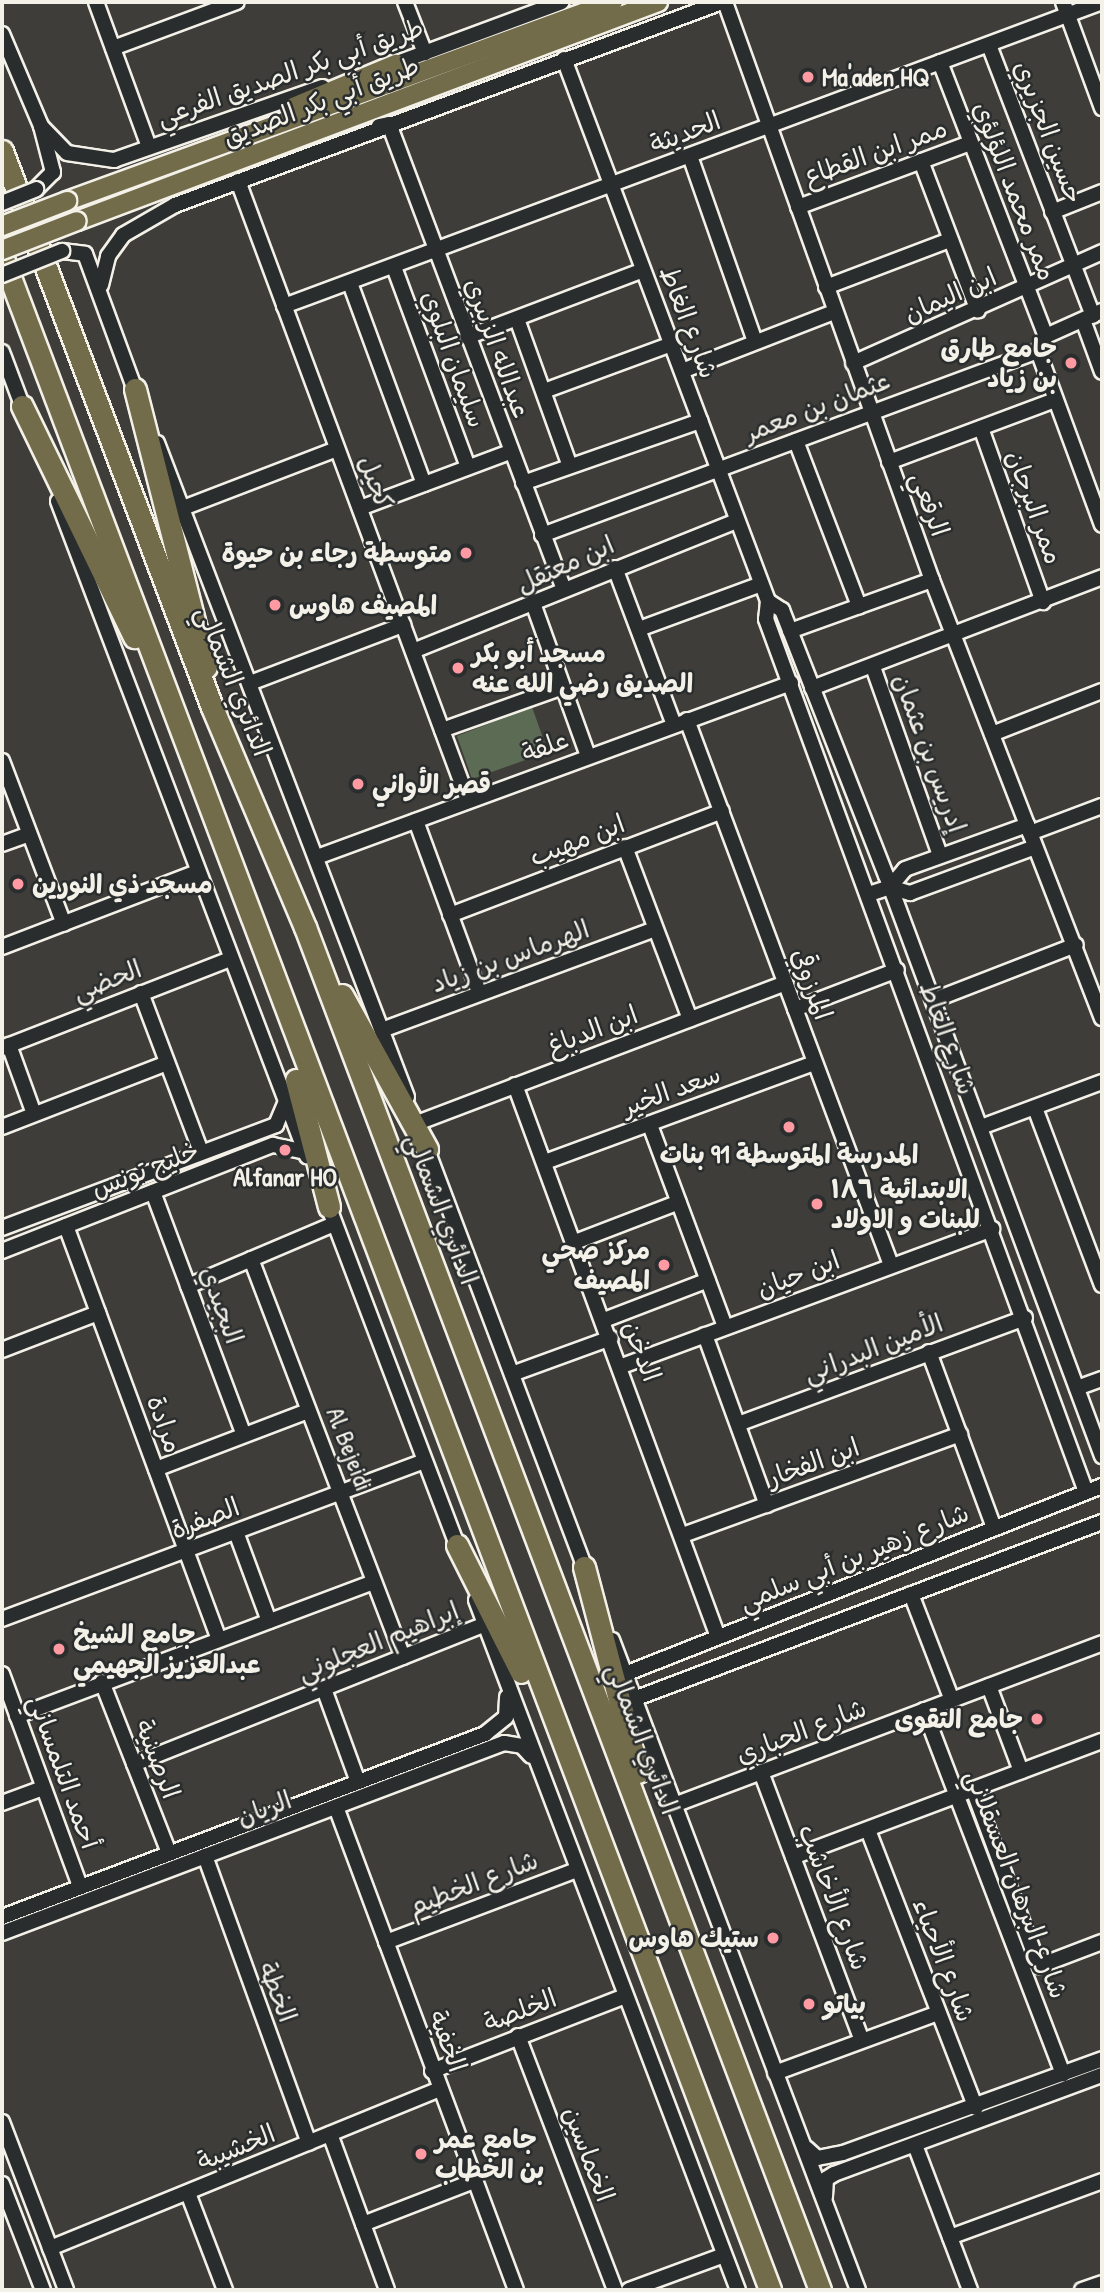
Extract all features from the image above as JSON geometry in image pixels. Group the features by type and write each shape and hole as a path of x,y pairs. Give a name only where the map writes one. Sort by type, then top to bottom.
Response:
{"highway":[{"name":"الدائري الشمالي","path":"2,151 212,707 305,927 820,2290"},
{"path":"2,256 180,727 270,980 770,2290"},
{"path":"135,389 202,633 212,707"},
{"path":"22,406 180,727"},
{"path":"305,927 427,1149"},
{"path":"270,980 332,1216"},
{"path":"457,1545 574,1778"},
{"path":"584,1567 666,1879"}],"main road":[{"name":"طريق أبي بكر الصديق","path":"2,226 613,2"},
{"name":"طريق أبي بكر الصديق","path":"2,250 658,2"},
{"path":"200,153 396,64"}],"street":[{"path":"96,2 149,147"},
{"path":"113,48 237,2"},
{"path":"405,2 425,53"},
{"name":"طريق أبي بكر الصديق الفرعي","path":"41,126 67,153 85,159 114,160 396,64 527,8 562,2"},
{"path":"101,285 108,256 123,235 237,180 723,2"},
{"name":"الرقعي","path":"723,2 932,580 1035,847 1099,998 1102,1018"},
{"name":"الحديثة","path":"284,306 437,252 989,45 1065,8 1102,2"},
{"path":"1065,8 1102,108"},
{"path":"2,34 41,126 53,172 37,189 2,203"},
{"name":"حسين الجزيري","path":"989,45 1093,316 1102,372"},
{"name":"شارع الغاط","path":"564,59 768,601 766,619 1025,1318 1086,1492"},
{"name":"ممر محمد اللؤلؤي","path":"940,62 1046,336"},
{"path":"216,168 389,124"},
{"name":"عبدالله الزبيري","path":"389,124 563,588"},
{"name":"ممر ابن القطاع","path":"798,207 970,143"},
{"path":"690,156 755,342"},
{"path":"921,161 978,311"},
{"name":"كحيل","path":"237,180 468,800"},
{"path":"1052,212 1102,192"},
{"path":"826,287 950,240"},
{"name":"الدائري الشمالي","path":"2,275 62,251 85,254 101,285 135,389 317,857 858,2290"},
{"name":"ابن اليمان","path":"853,363 978,311 1073,263 1102,252"},
{"name":"سليمان البلوي","path":"394,267 468,467"},
{"path":"467,337 643,270"},
{"path":"350,283 424,484"},
{"path":"682,371 834,312"},
{"path":"1093,316 1046,336 1038,351 1102,524"},
{"path":"517,319 570,466"},
{"path":"544,391 672,344"},
{"name":"عثمان بن معمر","path":"542,535 870,411 1038,351"},
{"path":"2,352 230,959 332,1216 457,1545 506,1685 738,2290"},
{"path":"889,462 1055,400"},
{"path":"523,483 700,421"},
{"name":"ممر البرجان","path":"981,428 1043,602"},
{"path":"796,441 859,606"},
{"path":"183,508 337,449"},
{"path":"360,509 510,452"},
{"name":"ابن معتقل","path":"413,651 534,607 563,588 736,521"},
{"name":"المرزوقي","path":"615,568 680,723 722,811 891,1265"},
{"path":"812,688 954,638 1102,577"},
{"path":"790,631 932,580"},
{"path":"639,629 761,584"},
{"name":"شارع الغاط","path":"768,601 782,610 934,999 1102,1456"},
{"path":"534,607 588,756"},
{"path":"250,683 403,625"},
{"name":"إدريس بن عثمان","path":"873,667 940,855"},
{"name":"علقة","path":"317,857 791,683"},
{"path":"442,730 563,687"},
{"path":"992,734 1102,691"},
{"path":"2,761 64,924"},
{"path":"869,894 890,887 905,869 940,855 1102,806"},
{"name":"ابن مهيب","path":"450,915 722,811"},
{"path":"416,821 479,992"},
{"path":"2,844 29,834"},
{"path":"625,847 690,1019"},
{"path":"890,887 910,893 1035,847"},
{"path":"2,947 197,872"},
{"name":"الهرماس بن زياد","path":"382,1030 655,929"},
{"path":"934,999 1076,946"},
{"name":"الحضي","path":"5,1046 230,959"},
{"path":"795,1009 897,971"},
{"name":"ابن الدباغ","path":"417,1123 785,983"},
{"path":"141,993 201,1152"},
{"path":"5,1046 34,1114"},
{"path":"2,1127 167,1063"},
{"name":"سعد الخير","path":"545,1163 814,1063"},
{"path":"981,1128 1102,1082"},
{"name":"الدخن","path":"515,1085 622,1366 718,1637"},
{"name":"خليج تونس","path":"2,1228 276,1125 286,1101"},
{"path":"1035,1108 1102,1285"},
{"path":"650,1125 725,1328"},
{"path":"234,1142 240,1158"},
{"name":"خليج تونس","path":"2,1251 273,1145 305,1152"},
{"name":"البجيدي","path":"153,1192 244,1435"},
{"path":"575,1241 679,1202"},
{"path":"188,1286 251,1259 332,1216"},
{"name":"مرادة","path":"66,1226 219,1639"},
{"name":"ابن حيان","path":"622,1366 992,1229"},
{"name":"Al Bejeidi","path":"251,1259 402,1657"},
{"path":"604,1320 708,1280"},
{"path":"2,1350 98,1313"},
{"name":"الأمين البدراني","path":"738,1424 1025,1318"},
{"path":"705,1335 766,1505"},
{"path":"512,1374 611,1338"},
{"path":"929,1352 994,1528"},
{"path":"1077,1388 1102,1379"},
{"path":"156,1469 308,1411"},
{"name":"ابن الفخار","path":"682,1535 960,1434"},
{"name":"الصفرة","path":"2,1619 424,1461"},
{"name":"شارع زهير بن أبي سلمي","path":"625,1674 1102,1486"},
{"name":"شارع زهير بن أبي سلمي","path":"635,1699 1102,1522"},
{"path":"236,1532 269,1621"},
{"path":"17,1716 374,1582"},
{"path":"911,1594 952,1700"},
{"name":"إبراهيم العجلوني","path":"134,1764 484,1625"},
{"name":"شارع الحباري","path":"674,1805 1102,1643"},
{"name":"أحمد التلمساني","path":"2,1674 80,1886"},
{"name":"الرصينية","path":"103,1682 169,1853"},
{"path":"506,1685 509,1711 494,1728 500,1745 522,1746 537,1763"},
{"path":"989,1686 1021,1771"},
{"path":"324,1689 358,1782"},
{"name":"شارع البرهان العسقلاني","path":"924,1710 1063,2074"},
{"name":"الريان","path":"2,1917 494,1728"},
{"path":"793,1857 1102,1741"},
{"name":"الريان","path":"2,1933 500,1745"},
{"name":"شارع الأخاشب","path":"761,1772 862,2040"},
{"path":"2,1803 43,1788"},
{"path":"973,1789 1039,1966 1102,1942"},
{"name":"الخفية","path":"336,1807 432,2071 516,2290"},
{"name":"شارع الأحياء","path":"868,1830 976,2108"},
{"name":"الخطة","path":"205,1856 309,2143"},
{"name":"شارع الخطيم","path":"386,1942 576,1870"},
{"name":"الخلصة","path":"432,2071 625,1996"},
{"path":"775,2073 938,2013"},
{"name":"الخماسين","path":"518,2036 615,2290"},
{"path":"802,2143 817,2158 843,2153 976,2108 1102,2059"},
{"path":"825,2202 827,2179 847,2169 1102,2076"},
{"name":"الخشيبة","path":"50,2248 439,2089"},
{"path":"2,2122 66,2290"},
{"path":"330,2134 387,2290"},
{"path":"915,2145 970,2290"},
{"path":"843,2153 835,2166 847,2169"},
{"path":"363,2224 474,2181"},
{"path":"950,2237 1102,2181"},
{"path":"2,2184 5,2200 43,2290"},
{"path":"188,2193 225,2290"},
{"path":"629,2290 724,2256"},
{"path":"1082,2290 1102,2283"}],"green space":[{"path":"532,707 548,752 472,779 457,736"}],"place":[{"name":"Ma'aden HQ","path":"808,77"},
{"name":"جامع طارق بن زياد","path":"1071,363"},
{"name":"متوسطة رجاء بن حيوة","path":"466,553"},
{"name":"المصيف هاوس","path":"275,605"},
{"name":"مسجد أبو بكر الصديق رضي الله عنه","path":"458,668"},
{"name":"قصر الأواني","path":"358,784"},
{"name":"مسجد ذي النورين","path":"18,884"},
{"name":"المدرسة المتوسطة 91 بنات","path":"789,1127"},
{"name":"Alfanar HO","path":"285,1150"},
{"name":"الابتدائية ١٨٦ للبنات و الاولاد","path":"817,1204"},
{"name":"مركز صحي المصيف","path":"664,1265"},
{"name":"جامع الشيخ عبدالعزيز الجهيمي","path":"59,1649"},
{"name":"جامع التقوى","path":"1037,1719"},
{"name":"ستيك هاوس","path":"773,1938"},
{"name":"بياتو","path":"809,2004"},
{"name":"جامع عمر بن الخطاب","path":"421,2154"}]}
